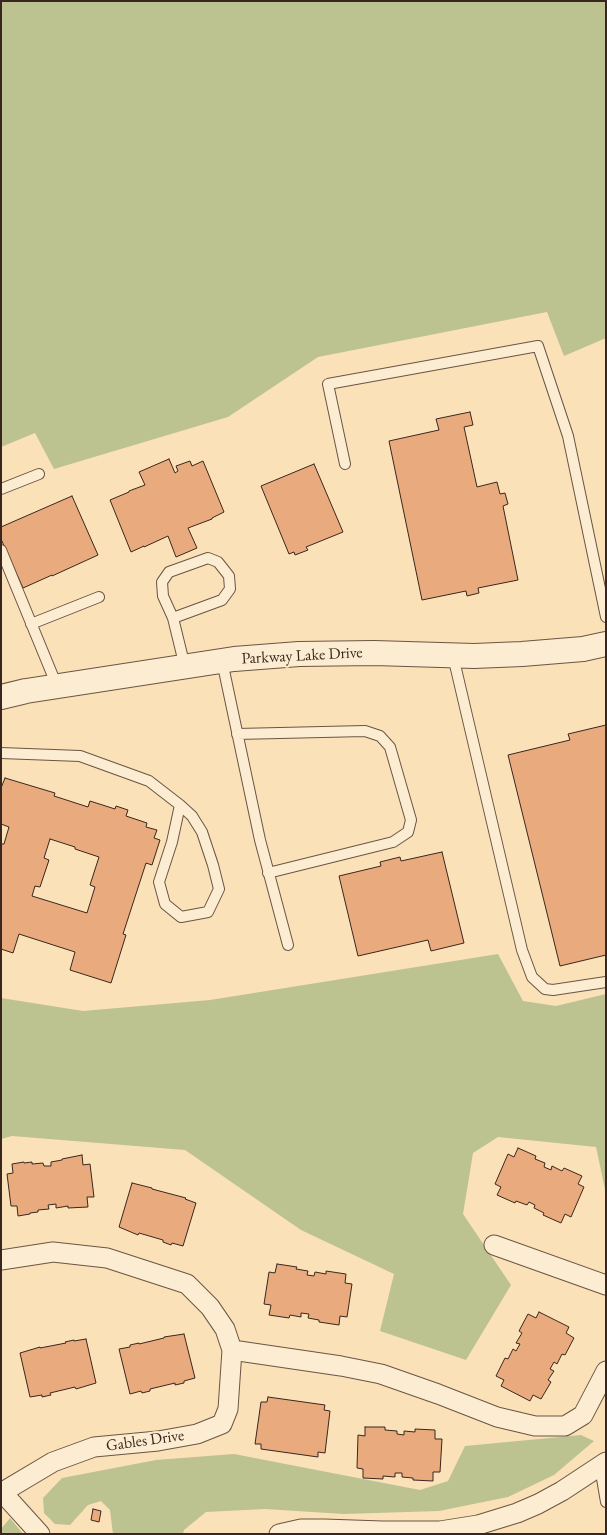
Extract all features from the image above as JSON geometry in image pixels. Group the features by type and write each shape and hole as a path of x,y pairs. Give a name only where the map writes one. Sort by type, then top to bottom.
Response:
{"street":[{"name":"Parkway Lake Drive","path":"1,697 222,661 299,654 336,652 453,656 522,654 583,650 606,644"},
{"path":"494,1245 606,1285"},
{"name":"Gables Drive","path":"1,1260 53,1252 107,1258 187,1284 210,1307 225,1329 232,1350 228,1409 222,1424 197,1434 94,1447 53,1462 2,1493 40,1534"},
{"path":"232,1350 341,1366 392,1378 496,1417 535,1426 565,1426 583,1415 606,1370"},
{"path":"279,1534 301,1529 324,1528 440,1531 478,1525 517,1513 538,1504 562,1491 603,1464"}],"lane":[{"path":"345,464 328,384 538,346 568,436 606,617"},
{"path":"1,489 38,474"},
{"path":"1,550 58,687"},
{"path":"173,618 222,600 230,589 229,576 218,562 208,558 169,572 162,582 163,596 173,618 185,667"},
{"path":"31,624 99,597"},
{"path":"453,656 522,950 532,977 544,989 553,990 606,982"},
{"path":"222,661 260,840 288,945"},
{"path":"238,734 365,731 380,736 390,747 411,820 408,832 393,842 268,873"},
{"path":"1,753 80,756 149,781 180,805 192,816 202,832 219,889 208,912 181,917 165,904 158,882 172,842 180,805"},
{"path":"603,1464 606,1502"}],"green space":[{"path":"1,1 606,1 606,338 564,356 547,312 318,357 228,417 54,469 35,433 1,447"},
{"path":"498,954 523,1001 556,1006 606,994 606,1194 596,1147 498,1137 473,1153 463,1214 511,1285 466,1360 380,1331 394,1274 301,1230 185,1150 12,1136 1,1139 1,998 83,1011 210,1000"},
{"path":"581,1435 594,1441 554,1475 508,1497 439,1511 344,1514 265,1509 206,1512 184,1530 183,1534 113,1534 110,1510 101,1501 88,1505 70,1525 55,1524 44,1513 43,1498 62,1478 156,1460 234,1454 420,1490 448,1481 465,1446"},
{"path":"10,1518 23,1534 1,1534 1,1529"}],"building":[{"path":"470,412 473,425 464,427 477,487 497,482 500,494 505,493 508,504 503,506 518,580 478,588 479,593 467,596 466,591 422,600 389,441 439,430 436,419"},
{"path":"169,459 175,473 178,471 176,466 190,461 192,466 203,461 224,512 212,519 188,528 197,548 176,557 168,536 131,552 110,500 145,485 139,472"},
{"path":"314,464 343,532 306,547 308,550 295,555 294,552 289,554 261,486"},
{"path":"72,496 98,555 23,588 1,539 1,527"},
{"path":"606,725 606,955 560,966 508,755 570,740 568,734"},
{"path":"5,778 55,793 54,796 88,807 90,801 115,809 116,806 128,810 126,816 147,823 146,827 157,830 154,838 160,840 152,865 146,863 123,934 126,935 111,983 70,970 75,952 19,934 13,953 1,949 1,844 4,844 9,827 1,824 1,788","holes":["50,839 75,847 75,849 99,857 90,885 95,887 87,913 32,896 35,886 40,887 49,860 44,858"]},
{"path":"442,852 464,943 431,951 428,940 358,956 339,876 381,866 380,862 400,857 401,861"},
{"path":"518,1148 536,1156 535,1159 545,1163 544,1167 551,1170 552,1166 562,1171 564,1168 582,1176 578,1184 584,1187 571,1217 565,1214 561,1223 543,1215 544,1213 534,1208 535,1205 529,1202 527,1205 516,1201 515,1203 497,1195 501,1187 495,1184 508,1154 514,1157"},
{"path":"82,1155 83,1165 90,1164 94,1197 87,1197 88,1207 68,1208 68,1206 56,1208 56,1204 48,1205 49,1209 18,1216 17,1206 11,1206 7,1174 13,1173 12,1164 32,1162 32,1164 43,1163 44,1166 51,1166 51,1162"},
{"path":"132,1183 186,1198 196,1203 183,1246 172,1243 171,1245 163,1242 163,1240 139,1233 138,1235 119,1227"},
{"path":"277,1264 308,1271 307,1275 314,1276 315,1272 326,1274 326,1271 346,1274 345,1283 352,1284 347,1317 340,1316 339,1325 308,1318 309,1314 301,1313 301,1317 290,1315 289,1318 269,1315 271,1305 264,1304 269,1272 275,1273"},
{"path":"539,1312 569,1327 566,1333 574,1338 565,1355 562,1354 557,1364 554,1362 550,1369 554,1371 548,1380 551,1382 541,1399 533,1395 530,1401 501,1386 504,1380 496,1376 505,1358 508,1359 513,1349 516,1351 520,1344 516,1343 522,1333 519,1331 528,1314 536,1318"},
{"path":"184,1334 195,1378 184,1381 184,1383 175,1385 175,1383 150,1389 150,1391 142,1393 141,1391 130,1394 119,1349 164,1337"},
{"path":"86,1339 96,1383 76,1389 75,1387 50,1393 51,1395 42,1397 42,1395 30,1397 20,1353 40,1347"},
{"path":"268,1397 325,1405 324,1410 330,1411 325,1453 318,1452 318,1457 261,1449 261,1444 255,1444 261,1402 267,1402"},
{"path":"365,1427 385,1427 385,1430 397,1431 397,1434 404,1435 404,1431 415,1432 415,1429 435,1430 435,1439 442,1439 440,1472 433,1472 433,1481 413,1480 413,1478 402,1477 402,1473 395,1473 395,1477 383,1476 383,1479 363,1478 363,1469 357,1468 358,1435 365,1436"},
{"path":"93,1509 101,1511 99,1522 91,1520"}]}
